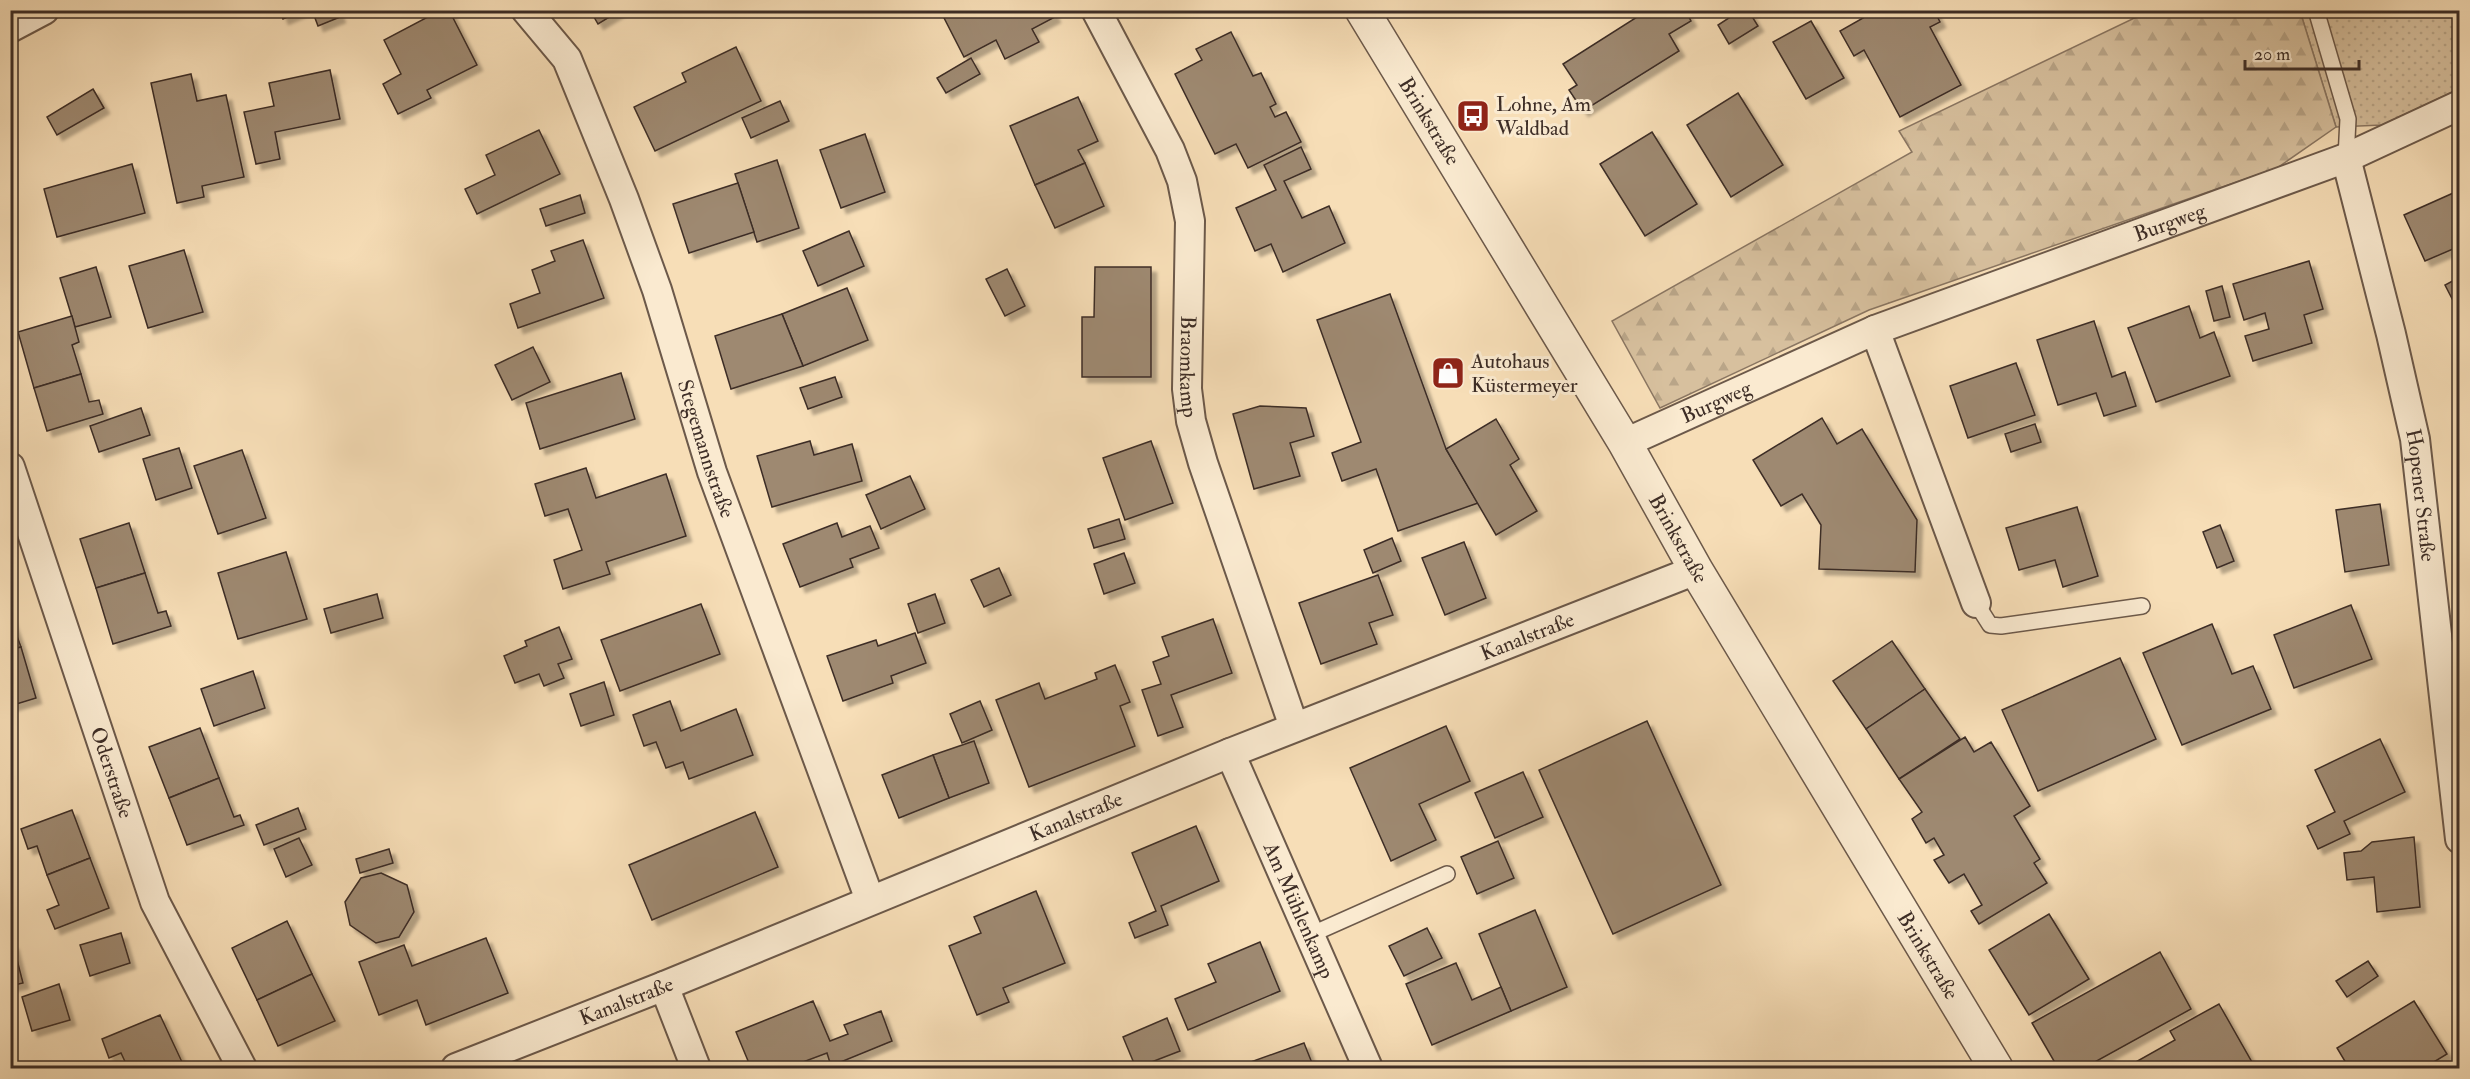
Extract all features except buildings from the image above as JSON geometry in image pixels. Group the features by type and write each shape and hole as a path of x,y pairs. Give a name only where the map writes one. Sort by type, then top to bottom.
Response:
{"street":[{"path":"10,28 44,10"},
{"name":"Stegemannstraße","path":"526,10 567,59 624,199 657,290 712,472 870,900"},
{"name":"Braomkamp","path":"1096,10 1170,150 1182,181 1190,221 1187,389 1191,421 1203,463 1294,727"},
{"name":"Brinkstraße","path":"1362,10 1625,443 1696,570 1996,1068"},
{"name":"Burgweg","path":"1625,443 1875,330 2346,158 2460,105"},
{"name":"Hopener Straße","path":"2346,158 2415,439 2460,839"},
{"path":"1875,330 1976,603"},
{"name":"Oderstraße","path":"10,467 155,902 242,1068"},
{"name":"Kanalstraße","path":"456,1068 664,986 1294,727 1696,570"},
{"name":"Am Mühlenkamp","path":"1230,753 1368,1068"},
{"path":"664,986 696,1068"}],"lane":[{"path":"2316,10 2348,119 2346,158"},
{"path":"1976,603 1990,625 2001,626 2142,606"},
{"path":"1310,935 1448,874"}],"green space":[{"path":"2149,11 2300,11 2336,127 2277,168 1869,310 1660,408 1612,321 1912,152 1899,131"},
{"path":"2300,11 2459,11 2459,89 2382,125 2336,127"}],"place":[{"name":"Lohne, Am Waldbad","path":"1473,116"},
{"name":"Autohaus Küstermeyer","path":"1448,373"}]}
